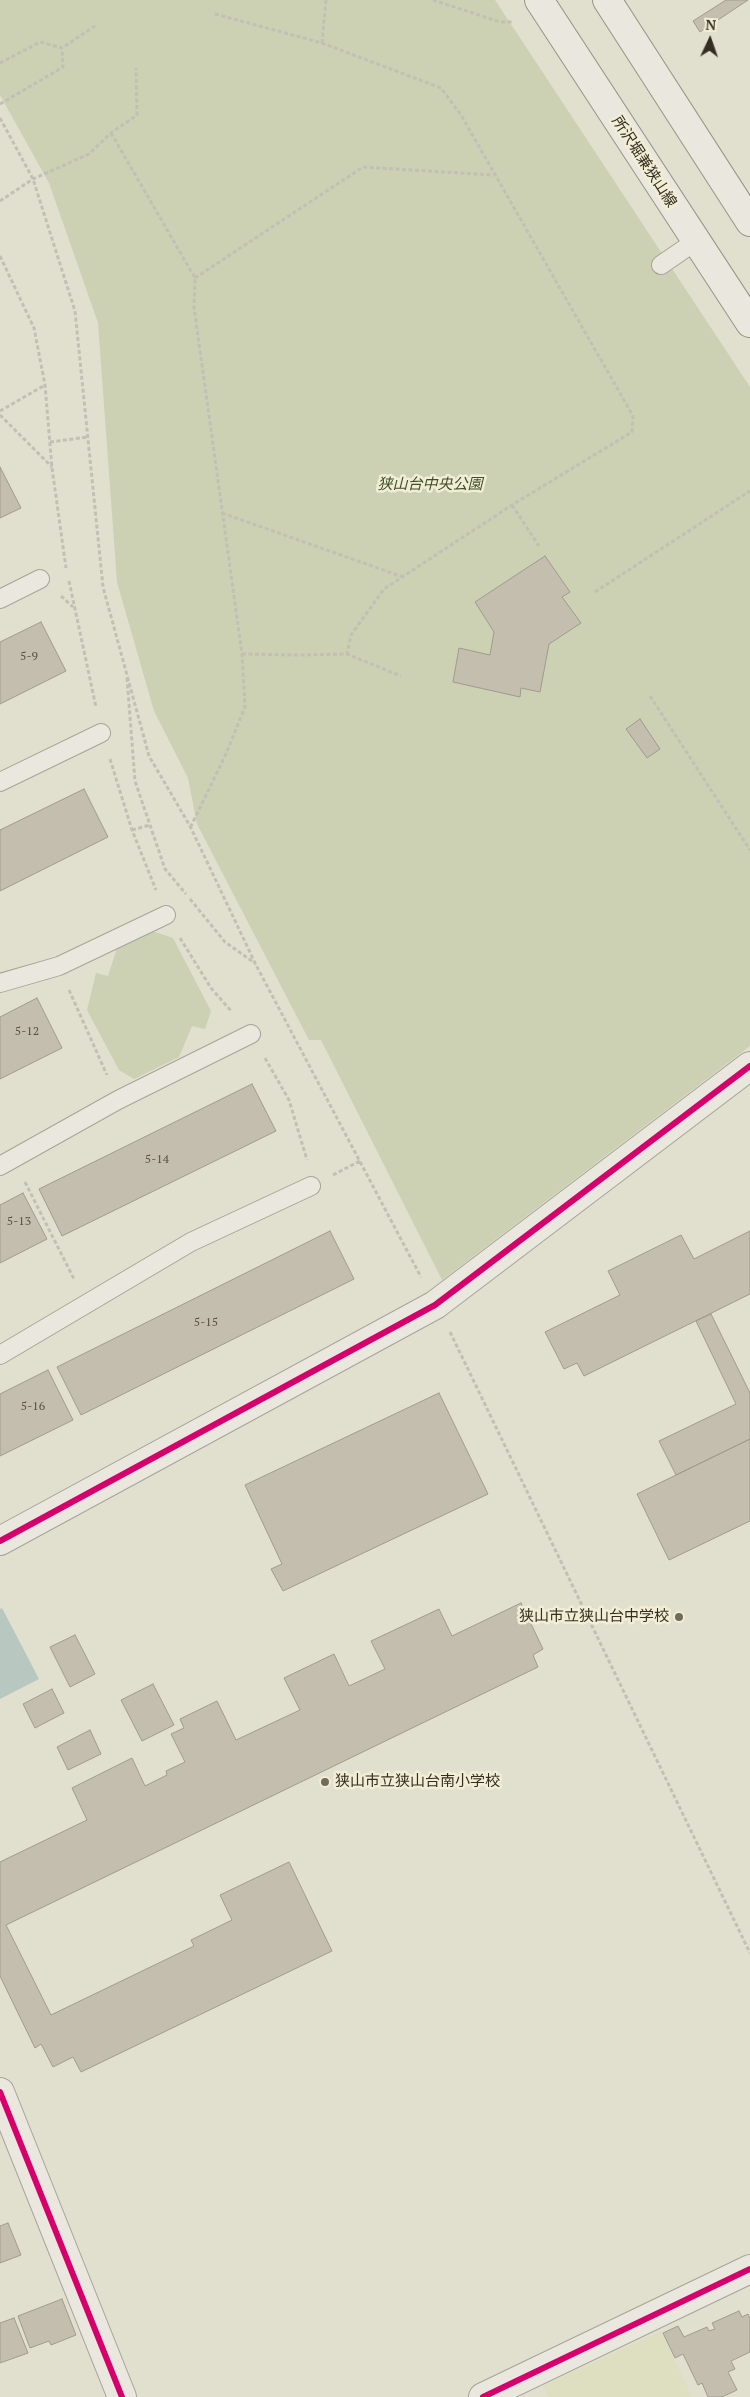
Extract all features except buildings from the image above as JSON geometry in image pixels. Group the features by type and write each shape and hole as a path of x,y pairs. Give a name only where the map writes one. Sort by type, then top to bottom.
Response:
{"street":[{"name":"所沢堀兼狭山線","path":"539,0 750,323"},
{"path":"607,0 750,222"},
{"path":"0,1541 435,1305 750,1066"},
{"path":"0,2092 122,2397"},
{"path":"483,2397 750,2269"}],"lane":[{"path":"661,265 696,241"},
{"path":"0,599 40,579"},
{"path":"0,782 102,733"},
{"path":"0,982 59,966 166,915"},
{"path":"6,1163 118,1100 251,1034"},
{"path":"0,1355 191,1242 311,1186"}],"path":[{"path":"322,43 326,0"},
{"path":"433,0 500,22 516,22"},
{"path":"215,14 322,43 441,88 460,115 633,416 632,432 512,505 384,589 358,622 351,635 347,654"},
{"path":"0,62 40,42 62,48 95,26"},
{"path":"0,104 63,67 62,48"},
{"path":"0,201 32,179 89,154 111,134 137,115 136,68"},
{"path":"0,118 32,179 75,311 103,587 149,756 190,826 256,965 423,1282"},
{"path":"111,134 194,278 194,306 242,654 244,708 226,754 190,826"},
{"path":"194,278 363,167 493,175"},
{"path":"0,256 34,328 45,385 52,468 66,569"},
{"path":"45,385 0,413 52,468"},
{"path":"50,442 88,437"},
{"path":"596,592 750,491"},
{"path":"512,505 539,546"},
{"path":"222,513 404,577"},
{"path":"68,578 102,733 132,830 166,915 211,988 251,1034 289,1100 306,1153 311,1186"},
{"path":"242,654 347,654 401,676"},
{"path":"126,670 135,781 166,868 224,942 256,965"},
{"path":"650,696 750,850"},
{"path":"132,830 150,825"},
{"path":"59,966 118,1100"},
{"path":"6,1163 87,1304"},
{"path":"446,1325 750,1953"}],"green space":[{"name":"狭山台中央公園","path":"0,0 495,0 750,387 750,1046 442,1280 321,1040 309,1040 197,824 188,778 154,711 117,582 98,323 49,183 0,95"},
{"path":"146,929 173,938 211,1011 205,1029 192,1026 179,1057 134,1079 119,1070 87,1010 96,973 108,976 119,942"},
{"path":"661,2331 692,2397 549,2397 543,2386"}],"shaded area":[{"path":"2,1608 39,1679 0,1699 0,1609"}],"cycle path":[{"path":"0,1541 435,1305 750,1066"},
{"path":"0,2092 122,2397"},
{"path":"483,2397 750,2269"}],"place":[{"name":"狭山市立狭山台中学校","path":"679,1617"},
{"name":"狭山市立狭山台南小学校","path":"325,1782"}]}
